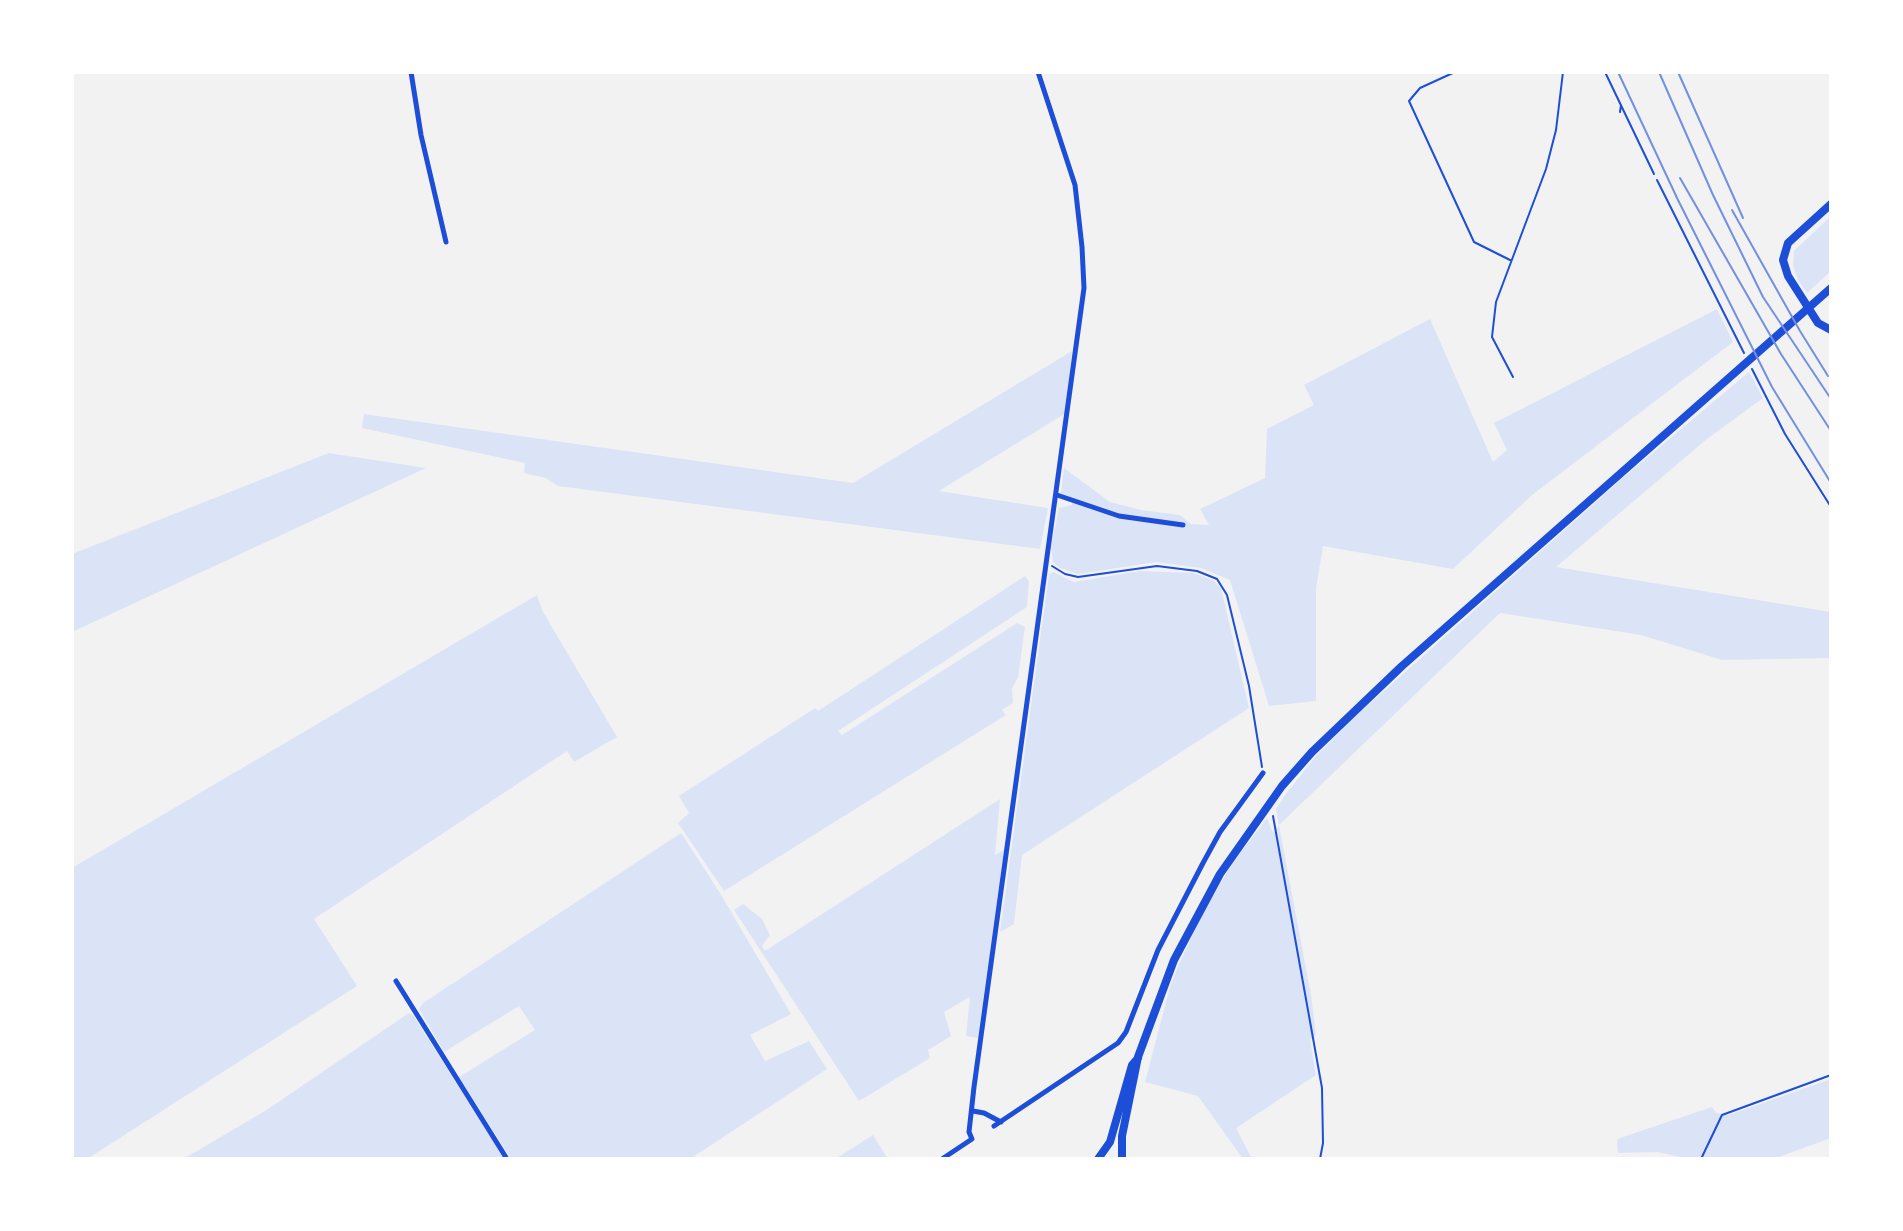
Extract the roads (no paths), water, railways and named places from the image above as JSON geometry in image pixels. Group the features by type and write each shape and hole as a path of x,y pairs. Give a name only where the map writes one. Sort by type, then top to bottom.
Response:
{"main road":[{"path":"1831,204 1788,243 1783,260 1788,276 1818,323 1831,330"},
{"path":"1122,1159 1122,1136 1138,1057 1160,994 1192,922 1220,874 1282,786 1343,721 1402,666 1831,288"},
{"path":"1103,1159 1132,1065 1138,1057"}],"street":[{"path":"411,72 421,135 446,242"},
{"path":"942,1159 972,1139 969,1132 1084,288 1075,185 1038,72"},
{"path":"1057,495 1119,516 1183,525"},
{"path":"994,1126 1118,1043 1126,1032 1158,950 1203,863 1220,832 1263,773"},
{"path":"396,981 507,1159"},
{"path":"973,1111 1001,1122"}],"lane":[{"path":"1455,72 1420,88 1409,101 1474,242 1511,260"},
{"path":"1513,377 1492,337 1496,302 1546,169 1556,130 1563,72"},
{"path":"1605,72 1654,174"},
{"path":"1620,112 1621,104"}],"railway":[{"path":"1618,72 1772,387 1831,483"},
{"path":"1659,72 1713,195 1763,297 1831,399"},
{"path":"1678,72 1743,218"},
{"path":"1680,178 1781,354 1831,431"},
{"path":"1732,210 1828,376"}]}
